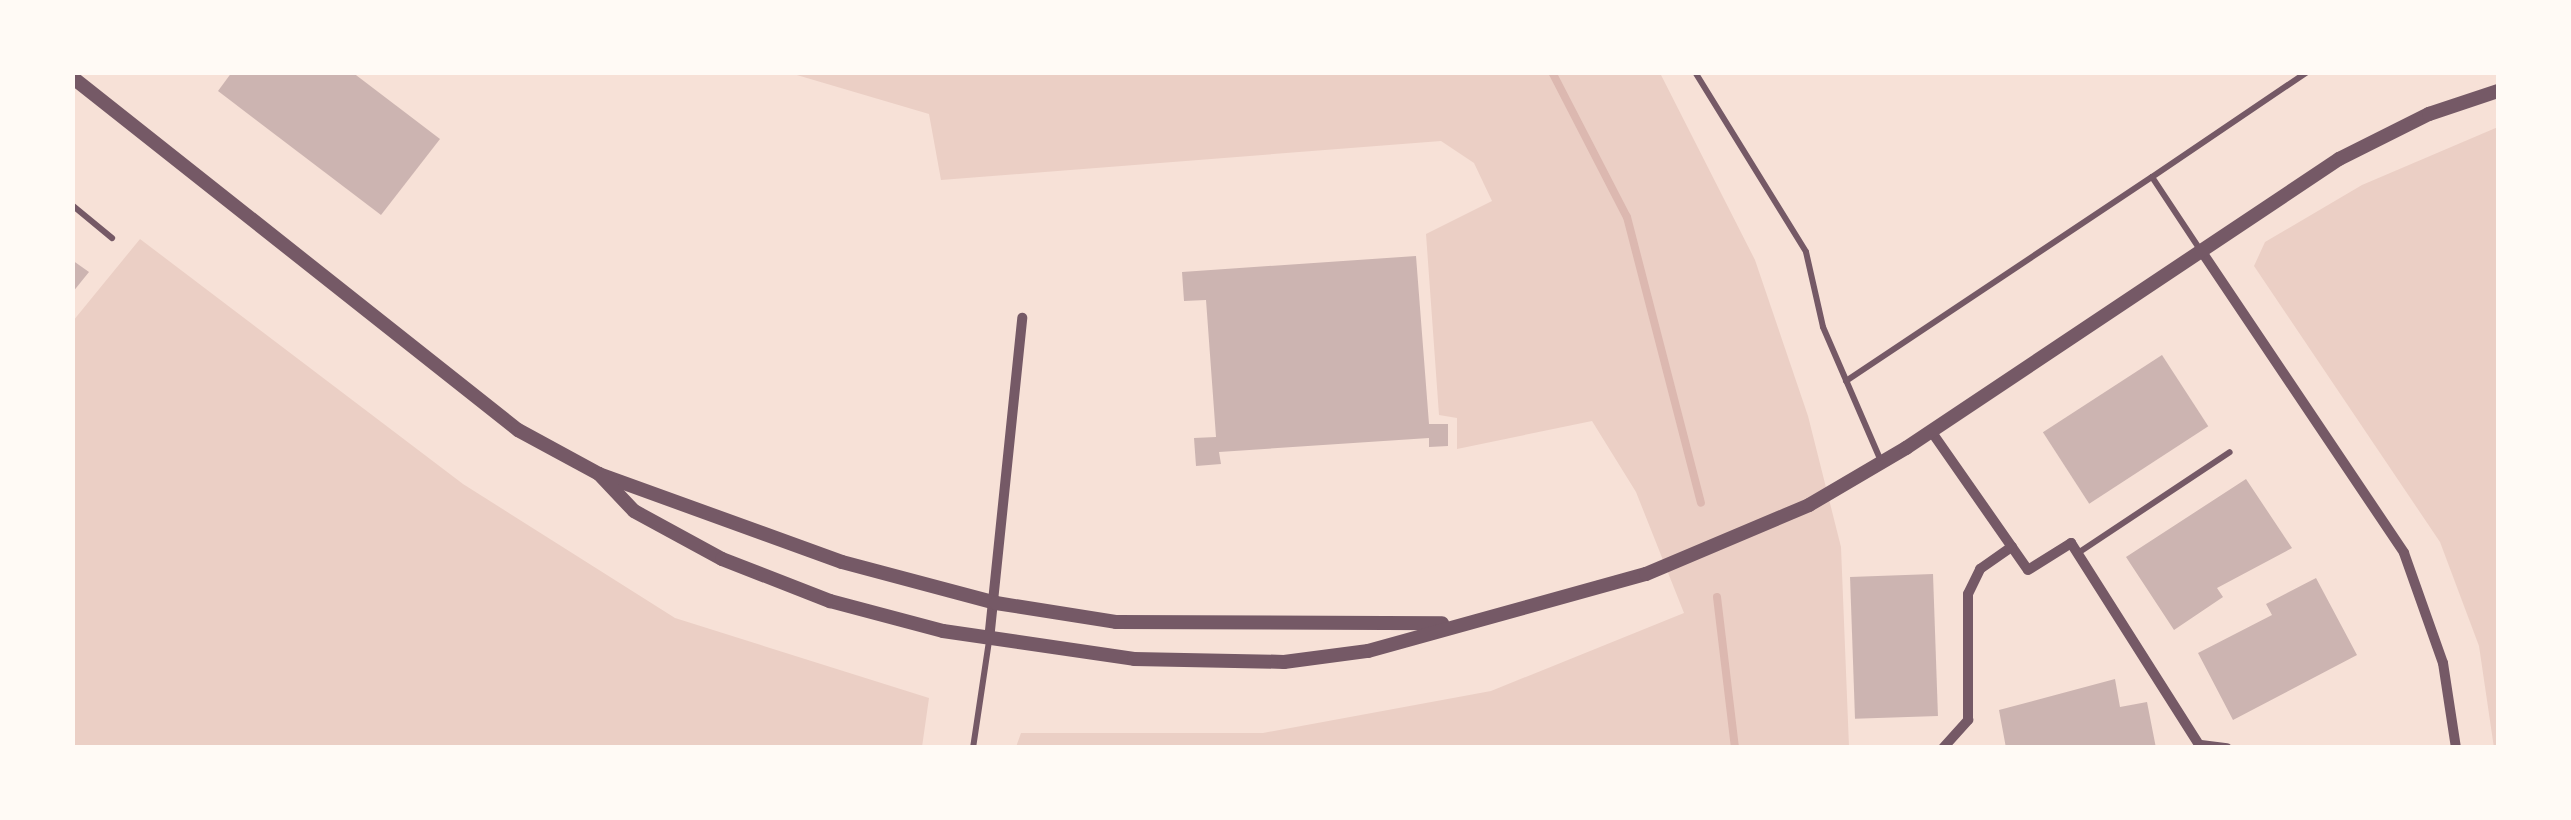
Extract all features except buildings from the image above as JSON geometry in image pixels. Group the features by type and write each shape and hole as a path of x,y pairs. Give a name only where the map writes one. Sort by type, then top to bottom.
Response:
{"street":[{"path":"72,76 518,430 600,474 842,562 996,603 1116,622 1453,623"},
{"path":"600,474 634,511 722,560 830,601 989,641 1134,659 1284,662 1368,652 1453,623 1646,574 1809,505 1931,431 2199,248 2339,159 2429,114 2498,91"},
{"path":"2199,248 2404,552 2444,663 2456,748"},
{"path":"989,641 996,603 1022,318"},
{"path":"1931,431 2028,570 2071,543 2201,746 2227,748"},
{"path":"1942,748 1968,720 1968,594 1980,569 2012,547"}],"lane":[{"path":"1695,72 1806,252 1823,328 1882,462"},
{"path":"1846,381 2307,72"},
{"path":"2152,177 2199,248"},
{"path":"72,205 112,238"},
{"path":"2078,553 2230,452"},
{"path":"973,748 989,641"}],"shaded area":[{"path":"790,73 1660,73 1755,260 1808,416 1841,547 1849,747 1016,747 1021,733 1263,733 1491,691 1684,613 1636,492 1592,421 1457,449 1457,418 1439,415 1426,234 1492,201 1474,163 1441,141 941,180 929,114"},
{"path":"2498,127 2498,747 2494,748 2479,646 2440,542 2254,266 2265,242 2362,185"},
{"path":"140,239 463,484 675,618 929,698 922,747 73,747 73,321"}],"waterway":[{"path":"1552,72 1627,217 1701,503"},
{"path":"1717,597 1735,748"}]}
